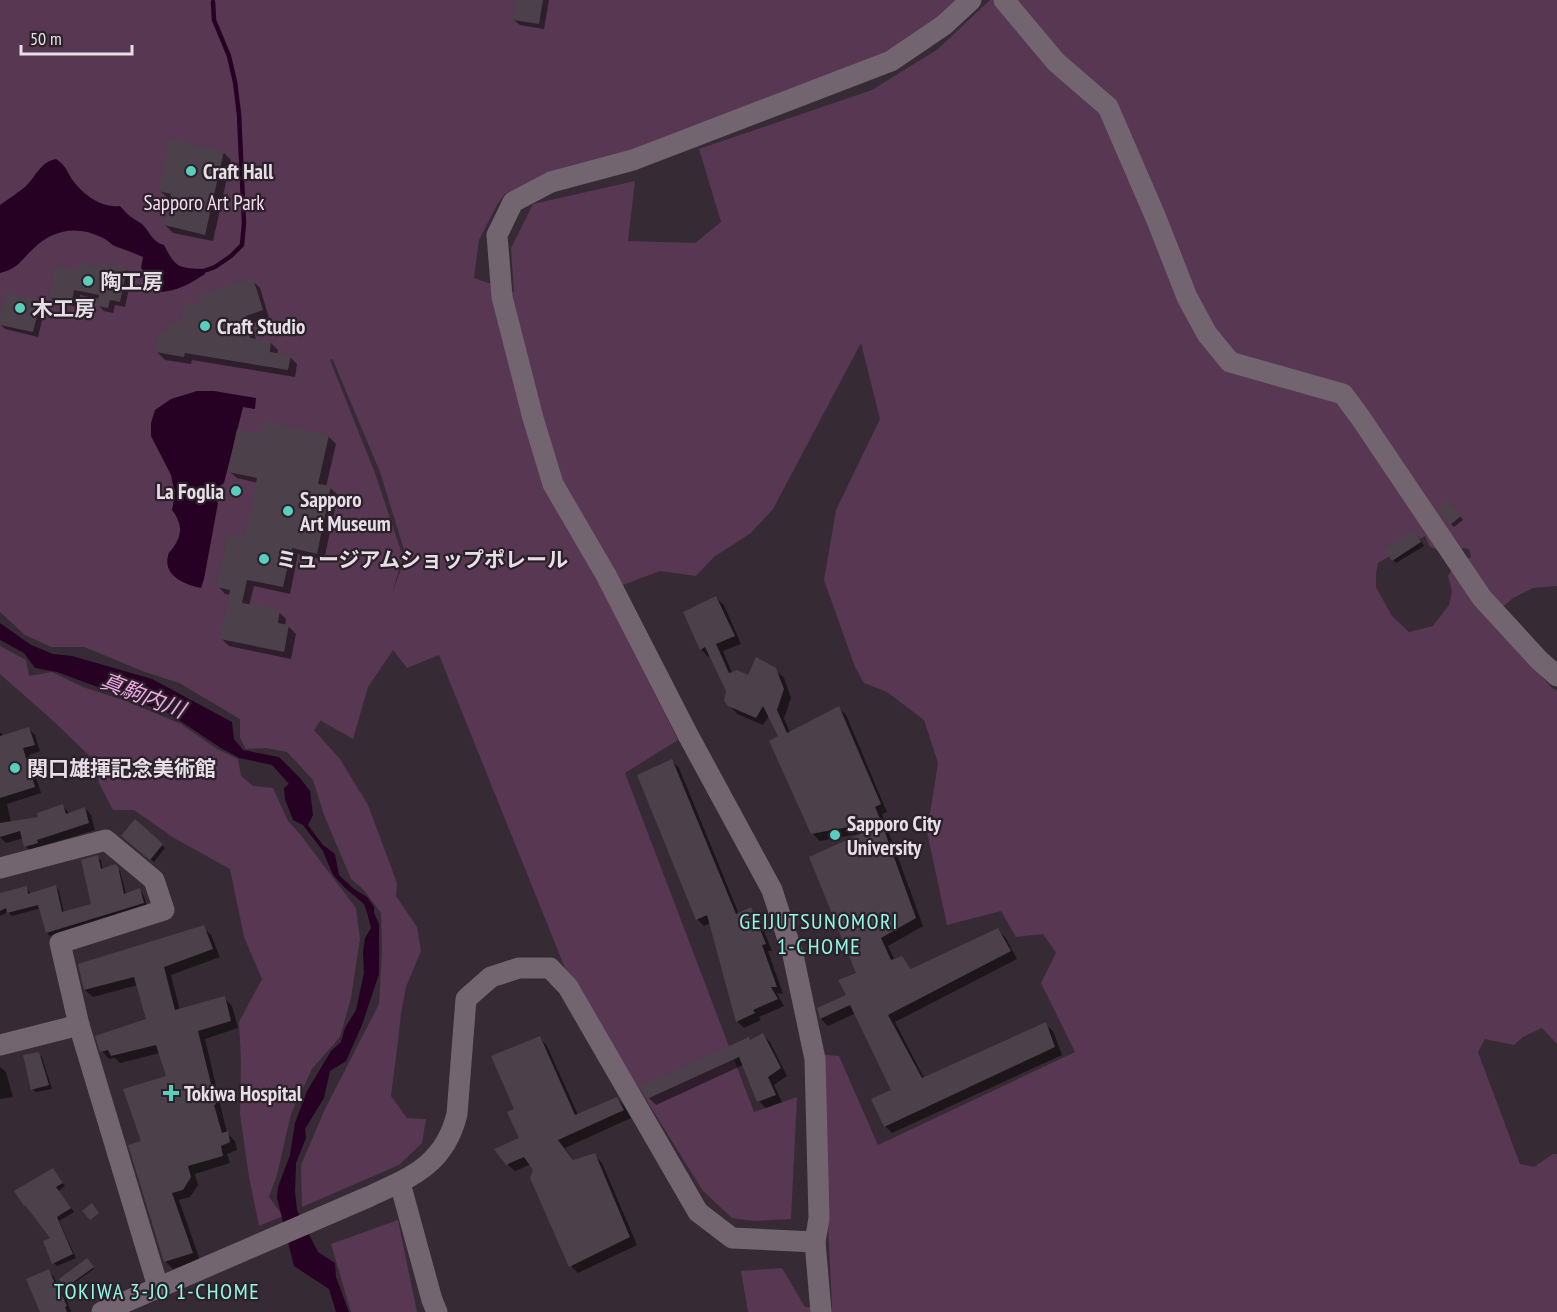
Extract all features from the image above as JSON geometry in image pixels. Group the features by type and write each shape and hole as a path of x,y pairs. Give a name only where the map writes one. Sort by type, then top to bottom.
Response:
{"street":[{"path":"821,1312 815,1242 819,1218 815,1059 793,955 772,890 688,735 606,574 554,484 533,418 502,297 497,235 513,202 551,182 633,160 891,61 944,25 971,0"},
{"path":"1004,0 1056,62 1108,107 1187,297 1207,334 1230,362 1342,394 1360,417 1482,598 1539,660 1557,676"},
{"path":"0,868 106,840 154,880 164,910 60,943 79,1025 158,1287"},
{"path":"102,1312 400,1183 431,1162 444,1147 453,1130 457,1114 466,999 491,977 519,968 550,968 568,987 698,1212 732,1238 815,1242"},
{"path":"0,1045 79,1025"},
{"path":"400,1183 437,1312"}],"green space":[{"name":"Sapporo Art Park","path":"0,0 961,0 954,8 880,56 610,160 536,180 505,194 479,240 474,278 514,292 511,248 533,204 635,181 628,241 695,243 721,222 699,149 872,90 938,49 990,0 1557,0 1557,586 1533,588 1513,598 1489,619 1553,689 1557,690 1557,1044 1542,1028 1523,1037 1514,1045 1485,1039 1478,1052 1520,1164 1534,1167 1553,1154 1557,1154 1557,1312 748,1312 741,1271 782,1268 805,1307 832,1308 820,1054 839,1056 878,1145 1075,1052 1041,983 1056,953 1043,934 1016,937 1001,911 947,925 927,832 938,763 924,720 887,692 864,683 855,667 824,580 836,510 880,419 861,343 773,509 751,533 714,557 696,576 660,571 604,592 678,740 625,773 754,1112 797,1097 791,1219 754,1221 732,1218 703,1191 567,973 439,655 407,668 393,650 368,687 353,739 321,720 314,730 340,759 368,805 397,883 396,896 417,927 421,951 406,987 391,1096 407,1118 426,1119 422,1143 399,1165 302,1207 301,1165 325,1109 379,1004 382,950 381,913 363,889 351,879 324,815 313,780 287,752 266,748 246,749 240,738 240,719 179,683 84,647 51,647 25,635 0,612","holes":["331,359 380,472 406,556 392,593 403,557 375,473","1425,536 1430,547 1469,549 1471,557 1454,566 1448,576 1452,591 1449,605 1433,626 1409,632 1392,616 1376,587 1376,573 1378,563"]},
{"path":"0,646 26,660 29,676 52,672 83,687 126,701 181,724 217,749 238,759 241,776 253,786 273,788 288,821 356,908 360,939 351,998 340,1037 312,1069 291,1114 277,1175 269,1197 283,1216 259,1226 249,1177 240,1114 239,1022 262,979 244,937 230,869 174,838 134,810 113,810 99,783 96,762 0,674"},
{"path":"398,1220 417,1312 351,1312 331,1244"}],"water":[{"path":"56,159 65,167 78,187 89,196 100,203 120,206 143,225 156,241 164,245 175,262 183,267 204,269 205,274 179,288 161,292 141,268 143,257 115,246 92,233 82,231 65,231 48,237 15,267 0,273 0,205 25,187 43,166"},
{"path":"197,391 214,391 256,398 255,409 243,407 224,483 213,491 218,503 201,588 182,582 172,574 167,563 168,554 176,543 180,529 178,519 172,510 175,495 171,475 151,436 151,423 155,410 171,399"},
{"name":"真駒内川","path":"0,623 31,645 53,654 72,656 152,679 232,722 234,739 243,750 279,757 310,791 313,815 308,825 323,845 335,854 339,875 367,897 374,907 379,924 379,974 362,1025 346,1061 330,1071 324,1098 305,1129 306,1138 296,1163 297,1210 318,1252 335,1263 336,1277 349,1312 336,1312 329,1289 294,1266 277,1198 278,1187 290,1155 295,1123 307,1091 331,1051 341,1042 345,1028 356,1010 364,973 365,938 371,928 364,904 333,875 323,851 303,825 293,820 285,799 284,788 289,784 272,765 239,758 168,713 57,672 35,668 24,653 0,640"}],"building":[{"path":"516,0 543,0 539,24 513,20"},
{"name":"Craft Hall","path":"170,139 224,151 205,235 164,225 171,194 158,191"},
{"name":"陶工房","path":"80,262 101,267 102,262 127,268 120,302 110,300 108,308 97,306 99,295 74,290 72,302 48,297 55,266 78,271"},
{"name":"Craft Studio","path":"253,278 263,310 246,316 250,338 271,341 270,352 291,355 288,370 185,353 184,357 155,352 159,332 168,333 170,321 180,323 184,301 201,305 199,295"},
{"name":"木工房","path":"5,292 41,301 33,332 0,325"},
{"name":"Sapporo Art Museum","path":"263,421 329,435 318,484 331,486 317,554 292,548 283,587 247,580 242,603 280,610 278,623 289,625 284,652 220,639 230,590 216,587 228,534 244,537 257,478 228,472 237,429 261,434"},
{"path":"1448,500 1461,516 1450,525 1437,508"},
{"path":"1414,530 1421,542 1392,561 1384,549"},
{"path":"716,596 735,636 716,644 729,673 737,670 748,675 756,657 776,668 784,689 777,710 787,733 839,706 881,804 875,807 881,821 811,834 769,741 778,736 763,706 756,718 728,706 724,701 726,691 705,647 700,650 683,612"},
{"name":"関口雄揮記念美術館","path":"29,727 35,745 23,748 35,787 0,798 0,736"},
{"path":"672,759 736,914 751,907 766,944 762,945 777,987 771,987 778,999 753,1010 755,1013 736,1022 707,915 696,920 637,775"},
{"path":"63,804 66,814 85,807 89,823 37,840 38,843 24,847 20,831 0,837 0,823 38,817 37,813"},
{"path":"135,819 163,844 150,860 121,836"},
{"path":"882,824 916,918 881,938 891,960 902,956 911,969 998,928 1011,951 888,1015 922,1078 1046,1022 1055,1047 884,1127 871,1099 891,1090 850,1005 820,1019 817,1008 846,995 838,980 856,973 809,857"},
{"path":"98,855 101,869 115,864 118,866 124,894 140,888 144,903 46,933 38,905 7,913 6,908 0,911 0,893 27,886 28,894 56,885 62,912 91,904 81,860"},
{"path":"204,925 213,949 164,967 175,1010 225,996 231,1021 198,1031 222,1133 228,1131 230,1142 221,1146 223,1156 188,1166 191,1177 183,1190 172,1193 193,1253 164,1262 128,1145 141,1141 123,1089 166,1076 156,1045 111,1056 108,1050 100,1052 95,1036 146,1019 134,977 84,990 78,964"},
{"path":"763,1033 781,1068 768,1077 776,1095 757,1102 739,1057 647,1099 640,1086 749,1037 750,1040"},
{"path":"540,1036 575,1115 617,1097 624,1110 558,1140 573,1160 595,1153 630,1237 569,1267 530,1178 533,1170 524,1157 506,1165 494,1149 519,1138 507,1112 514,1109 491,1056"},
{"path":"39,1052 49,1085 31,1090 23,1055"},
{"path":"53,1168 63,1183 56,1187 71,1208 57,1217 73,1254 52,1264 43,1241 50,1238 14,1191"},
{"path":"92,1203 99,1213 90,1220 82,1211"},
{"path":"87,1258 94,1267 65,1288 59,1279"},
{"path":"49,1269 67,1306 65,1307 67,1312 40,1312 26,1279"}],"waterway":[{"path":"201,272 215,267 242,245 244,223 239,114 235,82 229,56 214,20 213,2"}],"place":[{"name":"Craft Hall","path":"191,171"},
{"name":"陶工房","path":"88,281"},
{"name":"木工房","path":"20,308"},
{"name":"Craft Studio","path":"205,326"},
{"name":"La Foglia","path":"236,491"},
{"name":"Sapporo Art Museum","path":"288,511"},
{"name":"ミュージアムショップポレール","path":"264,559"},
{"name":"関口雄揮記念美術館","path":"15,768"},
{"name":"Sapporo City University","path":"835,835"},
{"name":"Tokiwa Hospital","path":"171,1093"}],"district":[{"name":"GEIJUTSUNOMORI 1-CHOME","path":"819,934"},
{"name":"TOKIWA 3-JO 1-CHOME","path":"157,1291"}]}
